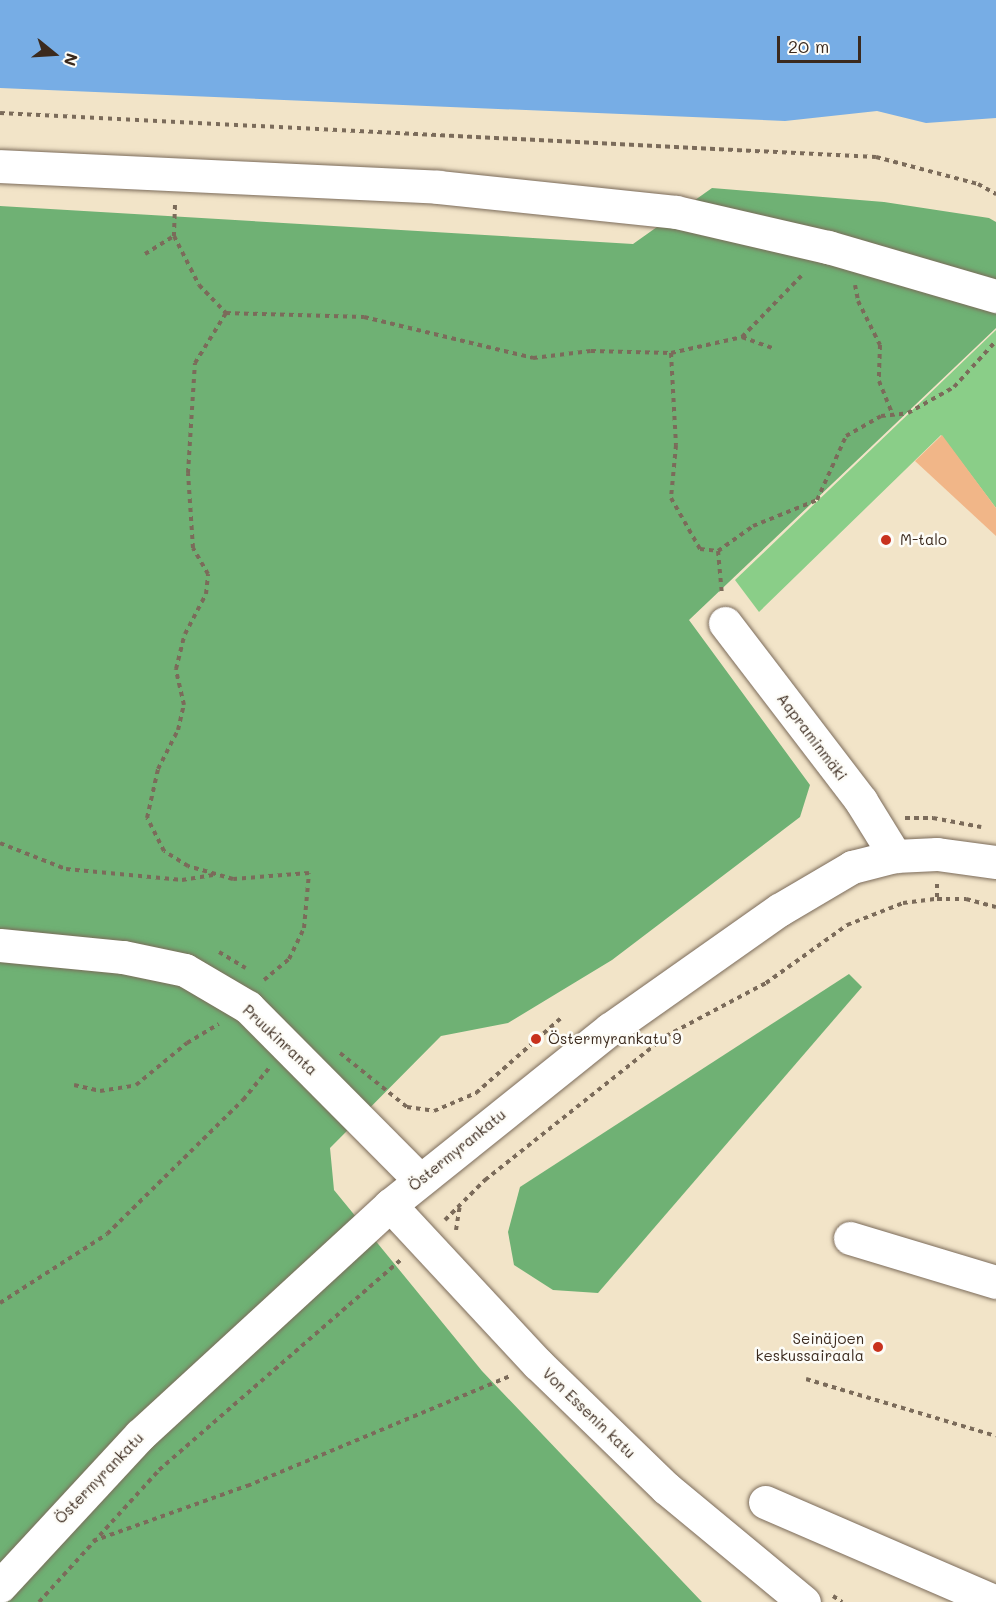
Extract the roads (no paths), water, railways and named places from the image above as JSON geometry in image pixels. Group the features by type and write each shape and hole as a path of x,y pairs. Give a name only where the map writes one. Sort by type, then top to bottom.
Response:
{"street":[{"path":"0,165 438,187 676,212 850,253 996,296"},
{"name":"Aapraminmäki","path":"725,623 861,801 895,856"},
{"name":"Östermyrankatu","path":"0,1586 140,1435 390,1205 419,1179 610,1029 779,910 852,867 895,856 937,854 996,862"},
{"name":"Pruukinranta","path":"0,945 123,957 184,970 256,994 288,1046 419,1179"},
{"name":"Von Essenin katu","path":"390,1205 538,1364 666,1488 804,1602"},
{"path":"850,1238 996,1282"},
{"path":"765,1502 996,1602"}],"water":[{"path":"0,0 996,0 996,118 926,123 877,111 785,121 0,88"}],"place":[{"name":"M-talo","path":"886,540"},
{"name":"Östermyrankatu 9","path":"536,1039"},
{"name":"Seinäjoen keskussairaala","path":"878,1347"}]}
